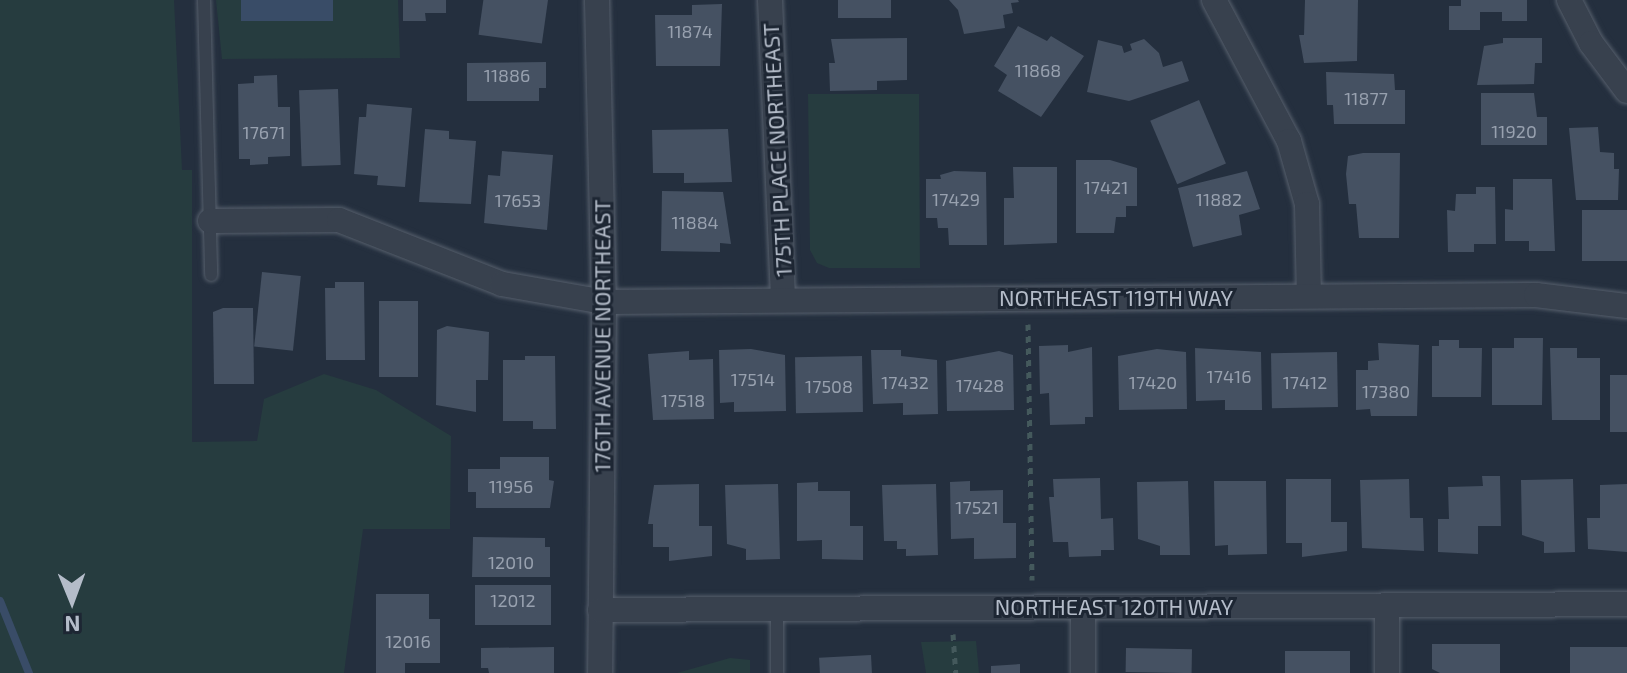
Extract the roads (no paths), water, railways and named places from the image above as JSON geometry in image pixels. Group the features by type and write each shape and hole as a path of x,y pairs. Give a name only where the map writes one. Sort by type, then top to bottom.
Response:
{"street":[{"name":"176TH AVENUE NORTHEAST","path":"597,0 604,302 600,673"},
{"name":"175TH PLACE NORTHEAST","path":"770,0 783,300"},
{"path":"1214,0 1289,141 1307,204 1309,296"},
{"path":"1569,0 1625,84"},
{"name":"NORTHEAST 119TH WAY","path":"210,221 339,220 502,284 604,302 1536,295 1627,306"},
{"name":"NORTHEAST 120TH WAY","path":"600,610 1627,604"},
{"path":"1387,605 1387,673"},
{"path":"1083,607 1083,673"}],"lane":[{"path":"204,0 211,275"},
{"path":"777,609 777,673"}],"water":[{"path":"241,0 333,0 333,21 241,21"}],"waterway":[{"path":"0,601 29,673"}]}
